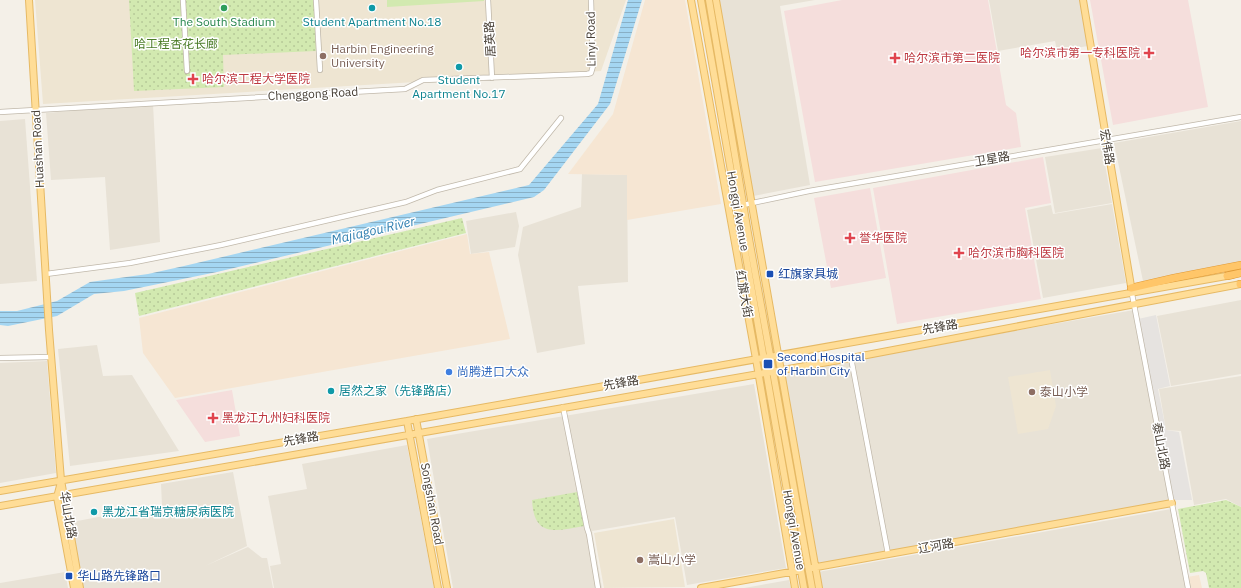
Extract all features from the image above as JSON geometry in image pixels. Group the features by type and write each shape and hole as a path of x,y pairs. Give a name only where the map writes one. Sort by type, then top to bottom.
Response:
{"highway":[{"path":"1132,291 1174,278 1241,266"},
{"path":"1227,276 1241,273"}],"main road":[{"name":"Huashan Road","path":"29,0 49,330 61,480"},
{"name":"红旗大街","path":"692,0 795,588"},
{"name":"Hongqi Avenue","path":"700,0 804,588"},
{"name":"Hongqi Avenue","path":"709,0 743,204 773,370 812,570 812,588"},
{"name":"红旗大街","path":"716,0 779,355 812,570 819,588"},
{"name":"宏伟路","path":"1082,0 1132,291"},
{"name":"先锋路","path":"0,491 407,421 1132,291 1227,276"},
{"name":"先锋路","path":"0,506 419,434 758,372 851,358 1241,284"},
{"name":"Songshan Road","path":"416,419 448,588"},
{"path":"407,421 438,588"},
{"name":"华山北路","path":"61,480 65,495 80,588"},
{"name":"华山北路","path":"61,480 57,497 74,588"},
{"name":"辽河路","path":"812,570 888,554 1172,505"},
{"name":"辽河路","path":"701,588 801,572 1172,505"},
{"name":"辽河路","path":"720,588 793,573"}],"street":[{"path":"183,0 187,71"},
{"path":"316,0 320,70"},
{"name":"居英路","path":"488,0 492,78"},
{"name":"Linyi Road","path":"587,74 591,73 593,66 591,0"},
{"name":"Chenggong Road","path":"0,112 405,89 423,80 587,74"},
{"name":"卫星路","path":"743,204 751,204 809,191 1241,116"},
{"path":"46,274 130,263 221,245 406,202 436,190 520,169 561,118"},
{"name":"泰山北路","path":"1132,291 1188,588"},
{"path":"0,358 51,357"},
{"path":"851,358 888,554"},
{"path":"563,407 589,534 598,588"}],"shaded area":[{"name":"Harbin Engineering University","path":"35,0 626,0 601,71 43,104"},
{"path":"645,0 685,0 721,204 627,220 627,175 568,174 613,114"},
{"path":"719,0 815,0 780,6 810,185 753,196"},
{"name":"哈尔滨市第二医院","path":"842,0 988,0 1006,105 1016,113 1021,147 815,182 784,11"},
{"path":"989,0 1080,0 1088,46 1057,51 1055,41 998,51"},
{"name":"哈尔滨市第一专科医院","path":"1090,0 1188,0 1208,107 1113,125"},
{"path":"153,104 160,242 110,250 105,177 51,180 46,113"},
{"path":"25,119 37,281 0,284 0,121"},
{"path":"1241,121 1241,262 1143,281 1114,143"},
{"path":"1102,148 1112,203 1055,213 1045,157"},
{"name":"哈尔滨市胸科医院","path":"1043,157 1051,203 1025,208 1041,299 897,324 873,188"},
{"path":"582,174 627,175 628,282 578,286 585,344 537,353 518,255 523,227 581,207"},
{"name":"誉华医院","path":"870,188 886,278 831,288 814,198"},
{"path":"1112,204 1126,283 1043,298 1027,210 1051,205 1053,214"},
{"path":"516,212 519,226 515,247 471,254 466,221"},
{"path":"467,234 470,254 489,252 510,339 175,398 143,353 139,318"},
{"path":"1241,300 1241,374 1171,386 1157,316"},
{"path":"1134,310 1170,501 817,565 783,371"},
{"path":"1156,315 1170,386 1158,389 1166,430 1179,432 1192,500 1173,500 1138,319"},
{"path":"97,345 103,376 132,375 179,451 70,466 58,349"},
{"path":"47,361 56,473 0,483 0,363"},
{"name":"泰山小学","path":"1050,370 1056,406 1048,429 1018,434 1008,377"},
{"path":"1241,376 1241,507 1226,499 1194,505 1181,431 1166,430 1159,389"},
{"path":"754,384 786,568 687,585 675,517 592,531 602,588 453,588 427,439"},
{"name":"黑龙江九州妇科医院","path":"232,390 240,436 205,442 176,400"},
{"path":"407,445 434,588 274,588 270,566 281,564 268,496 307,489 302,464"},
{"path":"233,472 247,546 205,566 248,547 262,558 267,558 273,588 83,588 72,522 162,505 161,484"},
{"path":"1171,509 1187,588 821,588 818,572"},
{"name":"嵩山小学","path":"674,519 685,587 604,588 594,533"},
{"path":"65,572 68,588 0,588 0,583"},
{"path":"1199,575 1202,588 1189,588 1187,577"},
{"path":"789,580 791,588 744,588"}],"green space":[{"name":"哈工程杏花长廊","path":"129,0 314,0 316,51 223,55 224,87 134,91"},
{"path":"387,0 484,0 484,1 387,7"},
{"path":"462,218 466,233 139,316 135,293"},
{"path":"577,492 584,526 555,530 542,526 537,521 532,500"},
{"path":"1226,500 1241,507 1241,588 1209,588 1206,573 1203,571 1190,573 1178,509"}],"water":[{"name":"Majiagou River","path":"628,0 642,0 610,104 544,190 534,197 217,272 124,291 94,294 57,316 8,326 0,325 0,311 17,311 57,301 90,282 148,274 529,185 598,104"}],"place":[{"name":"The South Stadium","path":"224,8"},
{"name":"Student Apartment No.18","path":"372,8"},
{"name":"哈尔滨市第一专科医院","path":"1149,53"},
{"name":"Harbin Engineering University","path":"323,56"},
{"name":"哈尔滨市第二医院","path":"895,58"},
{"name":"Student Apartment No.17","path":"459,67"},
{"name":"哈尔滨工程大学医院","path":"193,79"},
{"name":"誉华医院","path":"850,238"},
{"name":"哈尔滨市胸科医院","path":"959,253"},
{"name":"红旗家具城","path":"770,274"},
{"name":"Second Hospital of Harbin City","path":"768,364"},
{"name":"尚腾进口大众","path":"449,372"},
{"name":"居然之家（先锋路店）","path":"331,391"},
{"name":"泰山小学","path":"1032,392"},
{"name":"黑龙江九州妇科医院","path":"213,418"},
{"name":"黑龙江省瑞京糖尿病医院","path":"94,512"},
{"name":"嵩山小学","path":"640,560"},
{"name":"华山路先锋路口","path":"69,576"}]}
